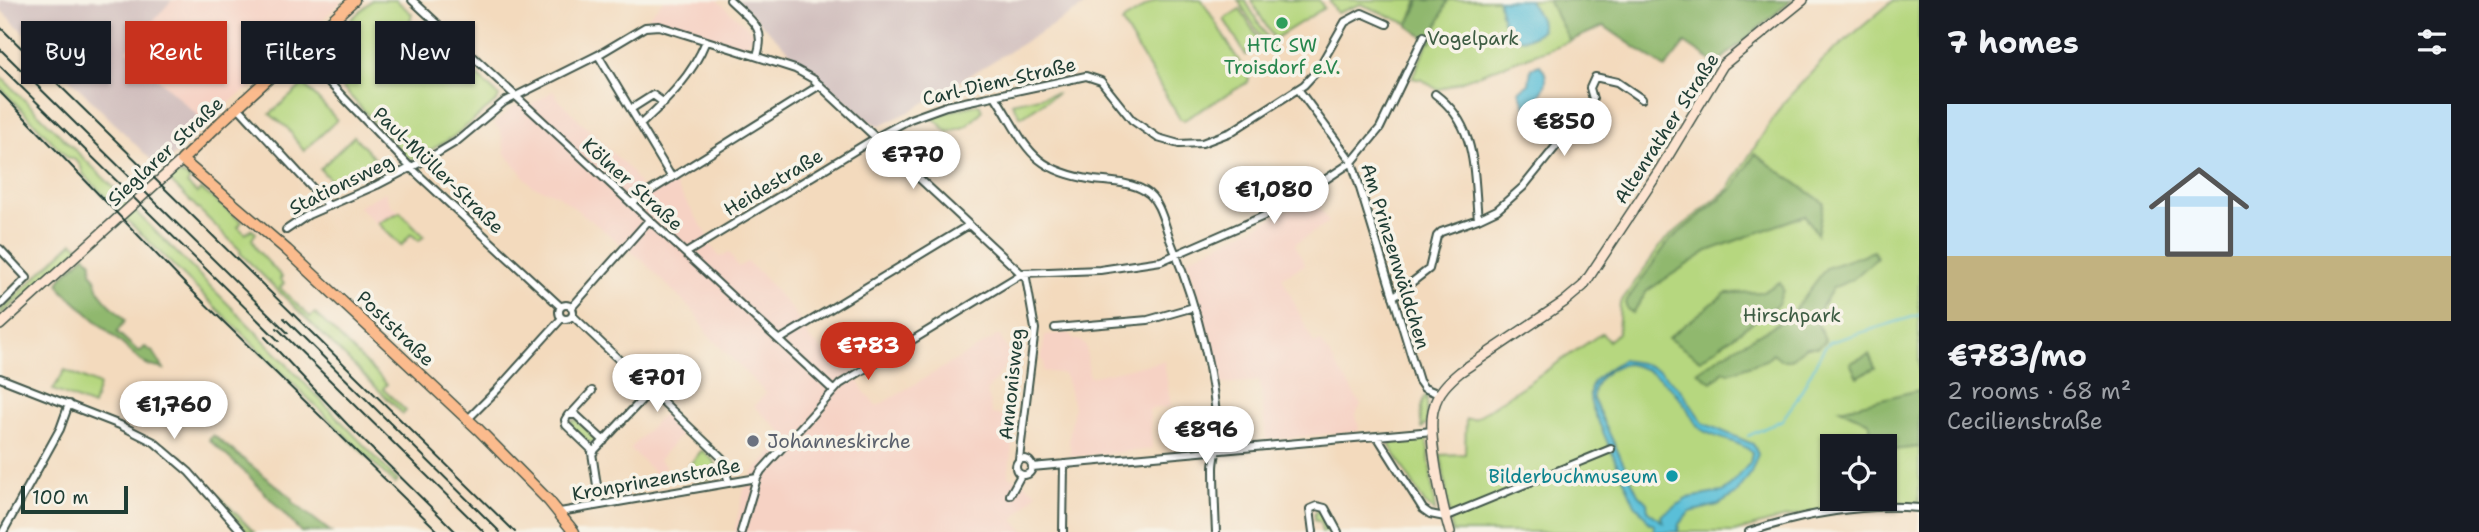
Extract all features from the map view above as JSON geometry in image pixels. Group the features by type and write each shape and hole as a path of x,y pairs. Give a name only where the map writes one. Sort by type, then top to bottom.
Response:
{"main road":[{"name":"Sieglarer Straße","path":"331,21 354,0"},
{"name":"Sieglarer Straße","path":"182,160 263,84"},
{"name":"Poststraße","path":"182,160 288,250 468,419 559,512 574,532"}],"street":[{"name":"Kölner Straße","path":"412,0 833,390"},
{"path":"730,0 759,29 761,36 757,56"},
{"name":"Altenrather Straße","path":"1439,394 1460,372 1564,302 1583,286 1659,171 1723,65 1803,0"},
{"name":"Carl-Diem-Straße","path":"877,137 932,110 1070,79 1093,77 1101,81 1132,120 1144,130 1163,140 1185,144 1202,143 1222,137 1312,78 1345,22 1362,13 1387,24"},
{"name":"Stationsweg","path":"286,230 299,220 411,168 456,142 514,96 651,26 795,69 820,85 1023,274"},
{"path":"741,532 757,478 833,390 1023,274 1129,267 1161,261 1272,212 1352,162 1385,120 1424,36"},
{"path":"640,124 664,103 694,68 706,41"},
{"path":"598,55 672,177"},
{"path":"1393,297 1429,269 1437,236 1441,232 1497,210 1523,187 1584,117 1593,99 1590,88 1595,78 1617,82 1642,99"},
{"name":"Paul-Müller-Straße","path":"331,84 411,168 561,307"},
{"path":"631,203 820,85"},
{"name":"Am Prinzenwäldchen","path":"1298,89 1352,162 1419,381 1424,388 1439,394"},
{"path":"1435,93 1457,115 1468,135 1478,219"},
{"path":"631,109 653,94 664,103"},
{"path":"995,96 1031,152 1048,167 1067,176 1133,186 1149,193 1155,201 1177,254 1203,338 1218,437 1214,467 1216,532"},
{"path":"238,107 329,206"},
{"name":"Heidestraße","path":"686,253 877,137"},
{"name":"Sieglarer Straße","path":"0,325 182,160"},
{"path":"649,220 572,307 573,316 722,458 729,483"},
{"path":"779,340 969,225"},
{"path":"0,249 27,278 0,305"},
{"name":"Annonisweg","path":"1019,459 1035,329 1029,282 1023,274"},
{"path":"562,318 559,313 561,307 566,304 572,307"},
{"path":"1055,328 1148,320 1194,307"},
{"path":"562,318 573,316"},
{"path":"468,419 562,318"},
{"path":"0,377 154,442 189,472 242,532"},
{"path":"600,505 592,457 594,452 651,390"},
{"path":"592,391 566,418 566,425 594,452"},
{"path":"1439,394 1432,412 1433,431 1445,517 1450,532"},
{"path":"3,532 60,429 68,404"},
{"path":"571,414 576,415 604,441"},
{"path":"1032,467 1433,431"},
{"path":"1377,436 1423,509 1430,514 1445,517 1611,449"},
{"path":"1021,475 1015,466 1019,459 1027,459 1032,467"},
{"path":"1063,532 1064,464"},
{"path":"1010,495 1021,475 1030,472 1032,467"},
{"name":"Kronprinzenstraße","path":"559,512 757,478"},
{"path":"1313,532 1310,509 1317,506 1327,510 1338,532"},
{"path":"1749,532 1790,520 1841,511 1919,508"}],"shaded area":[{"path":"0,0 172,0 153,21 125,21 125,84 164,84 206,123 160,169 75,84 111,84 111,21 21,21 21,30 0,9"},
{"path":"172,0 343,0 321,21 241,21 241,84 255,84 206,123 164,84 227,84 227,21 153,21"},
{"path":"664,0 717,0 753,32 753,36 743,47 652,19 649,16"},
{"path":"737,0 1094,0 909,112 879,126 869,121 801,63"},
{"path":"553,91 631,171 646,196 672,180 707,234 710,245 720,257 729,252 738,267 747,262 761,274 794,312 810,339 831,358 842,351 854,368 863,390 877,406 999,335 1012,357 987,391 992,414 1016,418 1008,476 1023,482 1037,493 1013,520 1025,532 734,532 744,490 754,472 786,436 754,406 766,393 707,334 696,314 643,261 558,195 532,186 505,153 501,132 494,123 515,106 531,105"},
{"path":"385,192 391,206 425,236 420,242 411,236 401,247 358,206"},
{"path":"1311,196 1329,222 1295,244 1305,265 1282,277 1314,344 1321,341 1361,405 1356,414 1359,431 1266,440 1260,381 1219,384 1201,303 1187,259 1279,215"},
{"path":"1069,333 1074,340 1079,340 1086,346 1089,377 1164,361 1171,407 1149,409 1152,449 1071,457 1069,439 1074,407 1067,380 1064,374 1043,371 1044,361 1041,361 1045,335"},
{"path":"663,414 683,432 659,460 666,467 654,475 630,449"}],"green space":[{"path":"372,0 396,0 412,14 410,21 375,21 375,84 475,84 475,74 499,96 497,101 453,137 414,160 406,157 339,84 361,84 361,21 349,21"},
{"path":"1156,0 1202,0 1249,78 1248,82 1184,120 1180,119 1122,23"},
{"path":"1238,0 1245,0 1273,47 1269,50"},
{"name":"HTC SW Troisdorf e.V.","path":"1251,0 1319,0 1324,8 1274,39"},
{"path":"1329,0 1418,0 1408,24 1361,4 1337,13"},
{"path":"1420,0 1448,0 1431,42 1408,26"},
{"name":"Vogelpark","path":"1447,0 1548,0 1570,41 1438,90 1422,80 1412,78"},
{"path":"1548,0 1792,0 1716,64 1685,43 1665,68 1604,26 1570,41"},
{"name":"Hirschpark","path":"1894,0 1919,0 1919,505 1897,504 1897,434 1820,434 1820,511 1786,517 1734,532 1452,532 1439,455 1465,454 1466,419 1474,419 1602,333 1608,341 1618,333 1620,303 1665,240 1728,189 1783,103 1827,56"},
{"path":"1240,9 1262,45 1246,55 1224,19"},
{"path":"0,76 123,197 128,204 120,212 83,174 78,162 67,157 0,87"},
{"path":"304,84 337,120 304,151 288,128 270,114"},
{"path":"1058,93 1021,117 1012,103"},
{"path":"979,104 982,111 967,126 948,132 931,116"},
{"path":"354,136 378,162 333,183 320,169"},
{"path":"1755,154 1824,203 1817,234 1805,215 1708,251 1647,291 1633,313 1627,309 1625,303 1669,241 1733,188"},
{"path":"177,175 184,175 190,180 187,184 197,193 201,189 242,222 238,227 246,234 251,229 256,233 252,239 257,250 282,277 280,279 284,283 280,288 310,317 315,313 387,384 383,389 406,411 403,414 169,180"},
{"path":"134,210 252,328 398,481 395,484 125,218"},
{"path":"400,212 424,236 419,241 411,234 401,246 378,223"},
{"path":"73,242 80,248 0,315 0,311"},
{"name":"Hirschpark","path":"1874,251 1877,258 1853,279 1833,288 1822,306 1817,323 1826,341 1818,347 1806,347 1791,360 1781,360 1773,353 1766,360 1729,373 1724,371 1712,382 1697,372 1789,317 1826,268"},
{"path":"85,255 92,262 91,272 101,294 125,321 117,332 139,352 145,347 154,353 164,369 141,361 63,291 59,285 60,279"},
{"path":"1780,282 1783,290 1778,304 1700,360 1668,338 1726,293 1763,292"},
{"path":"1869,354 1875,368 1857,377 1850,363"},
{"path":"65,370 99,385 93,406 53,390"},
{"path":"1919,390 1919,447 1897,450 1897,434 1871,434 1869,422 1840,409"},
{"path":"1427,394 1427,423 1422,428 1421,406"},
{"path":"572,420 576,420 596,438 596,442 590,443 571,426"},
{"path":"213,435 331,532 301,532 248,475 209,440"},
{"path":"1393,440 1427,440 1435,511 1425,504 1390,446"},
{"path":"702,450 715,462 718,474 715,478 699,481 687,468"},
{"path":"182,456 254,532 248,532 181,459"},
{"path":"1318,509 1325,512 1334,532 1322,532 1320,522 1314,520"}],"water":[{"path":"1498,0 1529,0 1540,19 1542,29 1530,37 1515,38 1503,21"},
{"path":"1540,65 1546,75 1545,84 1535,107 1526,108 1519,91 1529,84 1531,68"},
{"path":"1622,360 1659,370 1681,390 1703,423 1753,444 1758,454 1751,473 1736,494 1718,505 1690,512 1679,524 1678,532 1654,532 1654,525 1649,523 1635,505 1592,407 1590,390 1596,378","holes":["1621,365 1636,366 1668,385 1702,430 1752,452 1750,463 1728,488 1722,492 1688,498 1663,514 1663,522 1648,511 1647,503 1638,494 1593,399 1595,386 1608,371"]}],"waterway":[{"path":"1748,436 1782,420 1830,342 1919,315"}],"railway":[{"path":"0,27 515,532"},
{"path":"0,49 288,333"},
{"path":"0,66 279,341"},
{"path":"0,92 187,286 439,532"},
{"path":"284,318 500,532"},
{"path":"277,328 484,532"},
{"path":"265,337 348,425 456,532"}],"place":[{"name":"HTC SW Troisdorf e.V.","path":"1282,23"},
{"name":"Johanneskirche","path":"753,441"},
{"name":"Bilderbuchmuseum","path":"1672,476"}]}
